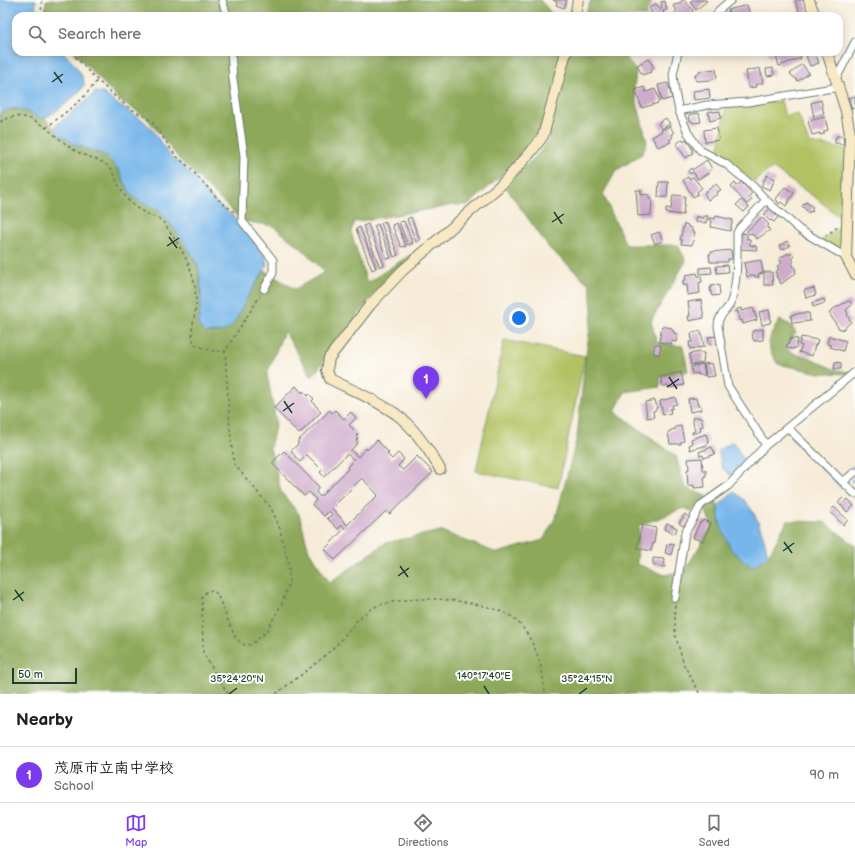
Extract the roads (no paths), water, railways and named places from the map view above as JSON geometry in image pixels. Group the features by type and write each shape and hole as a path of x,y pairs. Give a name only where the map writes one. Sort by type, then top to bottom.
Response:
{"street":[{"path":"222,0 225,12"},
{"path":"575,12 578,0"},
{"path":"718,12 732,0"},
{"path":"809,0 814,12"},
{"path":"837,83 855,42"},
{"path":"231,56 232,79 244,156 242,221 272,260 273,273 264,289"},
{"path":"440,470 429,450 413,431 396,415 330,379 327,370 329,358 370,305 402,271 504,182 532,152 543,136 565,56"},
{"path":"677,56 673,75 679,111 688,133 700,150 726,164 800,230 846,258 855,274"},
{"path":"828,56 846,111 850,134 846,258"},
{"path":"679,111 707,105 748,102 837,83"},
{"path":"766,200 737,233 736,282 731,303 718,320 728,386 766,445"},
{"path":"675,598 685,533 692,518 701,505 728,486 766,445 855,372"},
{"path":"788,428 855,494"},
{"path":"843,482 855,472"}],"water":[{"path":"0,0 36,0 35,12 12,12 12,56 66,56 82,75 84,85 72,99 47,117 41,118 17,109 5,111 0,114"},
{"path":"95,92 103,93 144,121 151,128 171,157 185,168 216,203 236,219 265,255 267,266 229,329 222,332 206,333 198,325 201,281 198,267 196,261 177,232 162,213 155,208 138,201 131,195 119,170 106,156 74,144 57,133 56,126 58,123 84,103"},
{"path":"733,442 746,463 733,477 722,468 718,450"},
{"path":"734,492 741,497 752,511 761,529 766,547 768,556 752,567 731,550 720,524 718,506"}],"waterway":[{"path":"791,437 840,485"},
{"path":"846,474 855,466"},
{"path":"852,481 855,478"}],"place":[{"name":"茂原市立南中学校","path":"426,399"}]}
